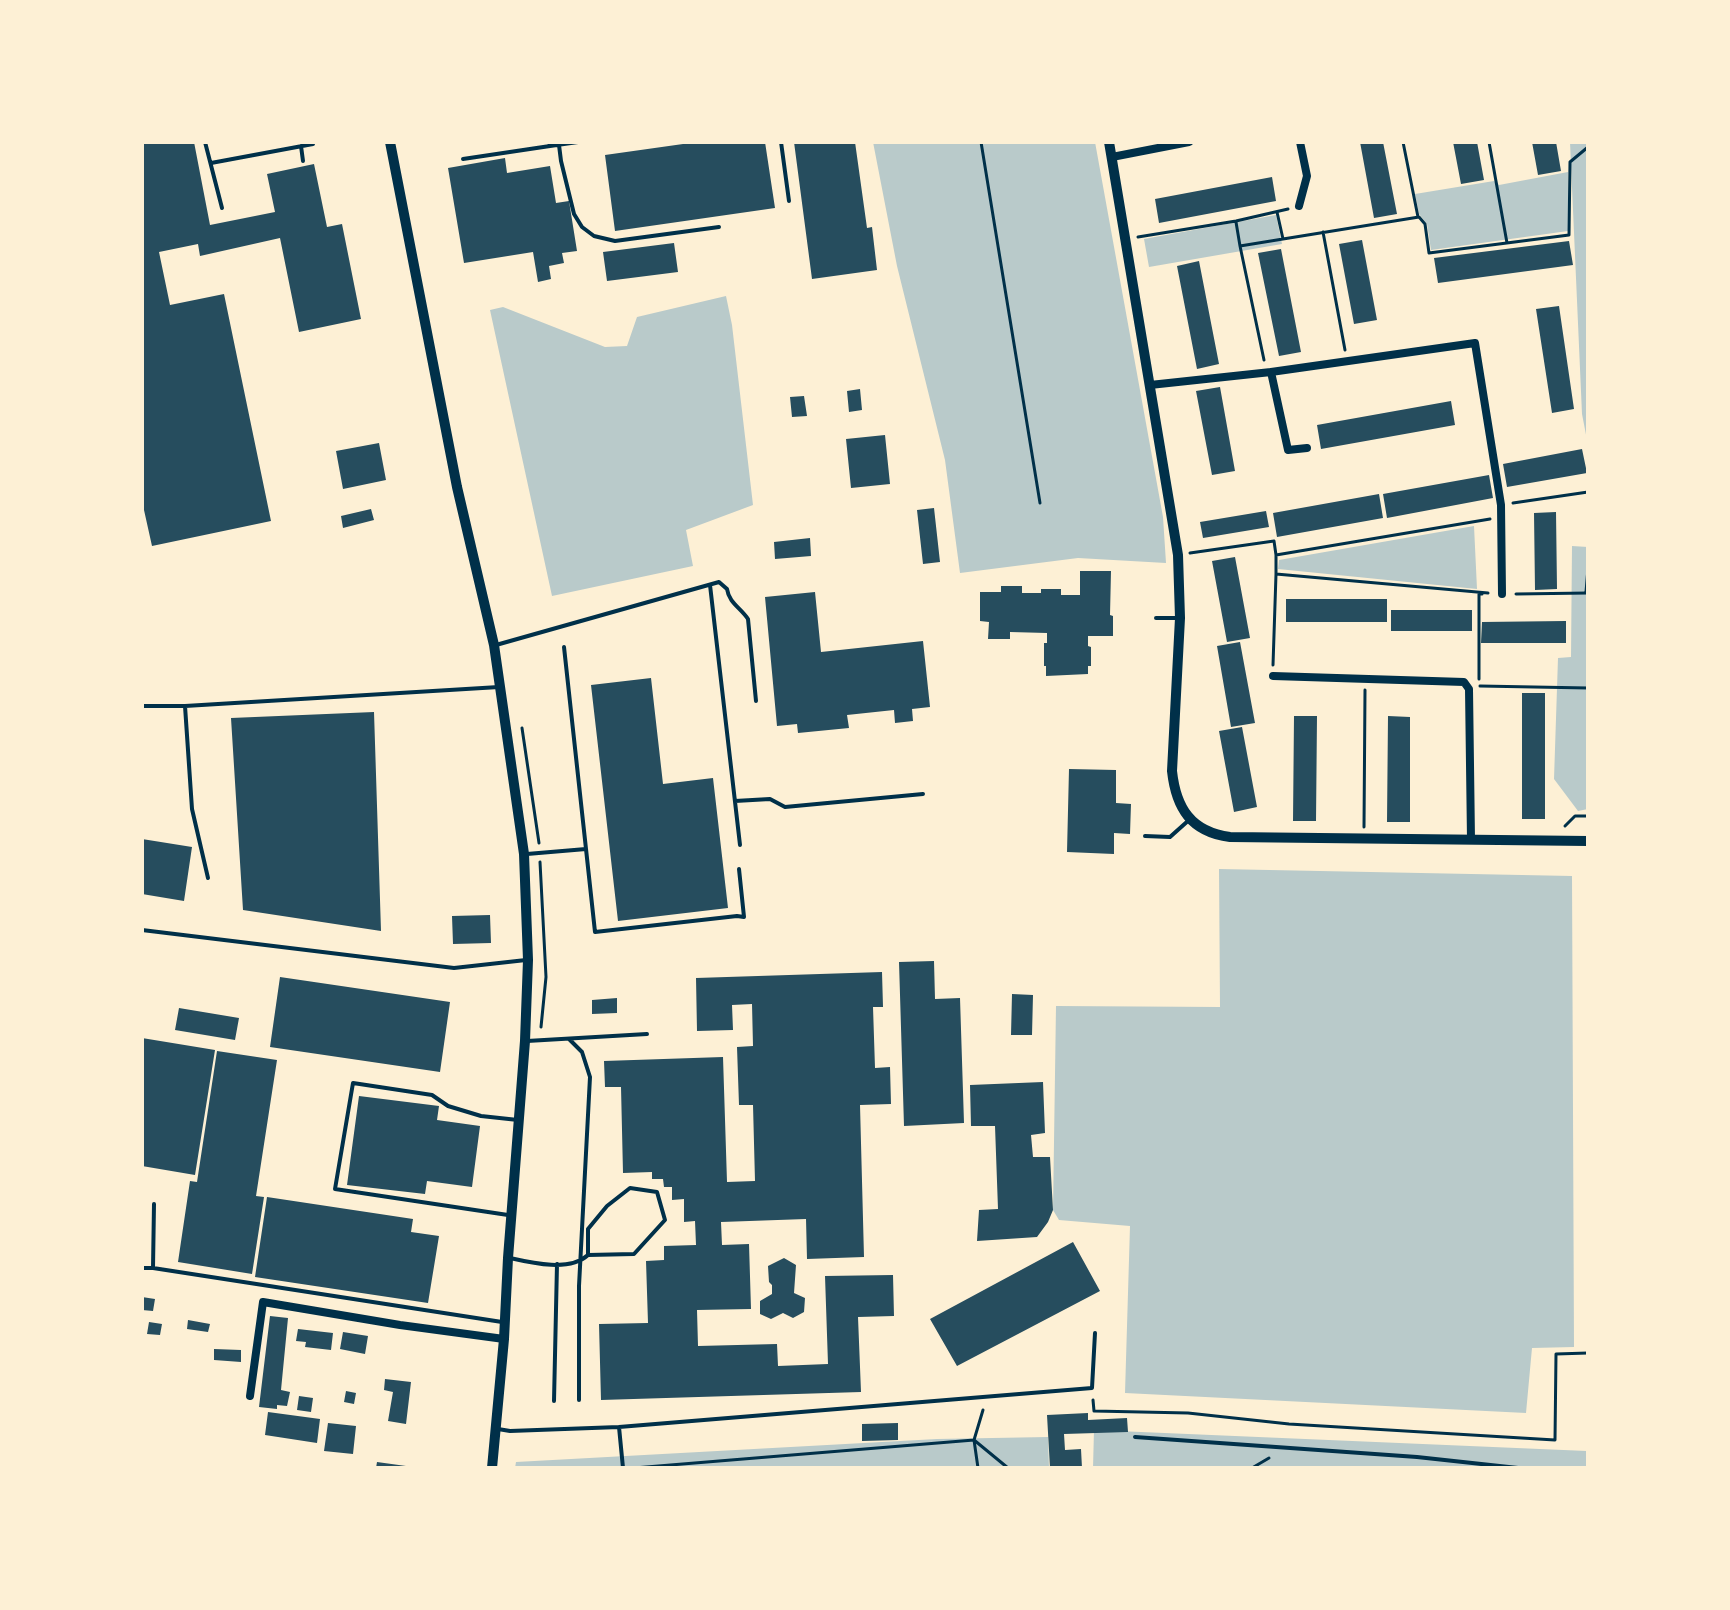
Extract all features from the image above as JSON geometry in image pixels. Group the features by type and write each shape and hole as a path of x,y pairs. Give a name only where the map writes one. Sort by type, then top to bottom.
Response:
{"street":[{"path":"390,142 457,487 494,645 524,854 528,960 525,1041 492,1468"},
{"path":"1109,142 1178,555 1180,618 1172,771 1174,791 1181,806 1201,828 1213,835 1230,837 1588,841"},
{"path":"1112,157 1189,142"},
{"path":"1299,206 1307,176 1300,142"},
{"path":"1150,385 1475,343 1501,505 1502,594"},
{"path":"1268,372 1288,450 1307,448"},
{"path":"1273,676 1464,682 1469,689 1471,840"},
{"path":"250,1396 263,1302 504,1339"}],"lane":[{"path":"205,142 222,208"},
{"path":"463,159 578,142"},
{"path":"781,142 789,201"},
{"path":"211,163 313,144"},
{"path":"559,145 574,214 582,227 594,236 615,241 719,227"},
{"path":"301,146 303,161"},
{"path":"494,645 719,582 748,619 756,701"},
{"path":"710,585 740,845"},
{"path":"1156,618 1180,618"},
{"path":"564,647 595,932 744,917 739,869"},
{"path":"142,706 500,687"},
{"path":"185,706 192,809 208,878"},
{"path":"735,801 770,799 785,807 923,794"},
{"path":"1145,836 1170,837 1190,819"},
{"path":"524,854 586,849"},
{"path":"142,930 454,968 528,960"},
{"path":"525,1041 647,1034"},
{"path":"569,1039 582,1052 590,1077 581,1262 579,1400"},
{"path":"511,1215 335,1189 353,1083 432,1095 448,1106 518,1120"},
{"path":"508,1258 557,1264 581,1262 588,1255 634,1254 665,1220 657,1192 630,1188 607,1206 588,1229 588,1255"},
{"path":"153,1268 154,1204"},
{"path":"554,1401 557,1264"},
{"path":"142,1268 505,1322"},
{"path":"496,1429 619,1427 1092,1388 1095,1333"},
{"path":"619,1427 623,1468"},
{"path":"1135,1437 1417,1457 1518,1468"}],"path":[{"path":"981,142 1040,503"},
{"path":"1403,142 1418,217 1425,224 1429,253 1569,235 1570,162 1588,147"},
{"path":"1489,142 1507,243"},
{"path":"1126,239 1236,221 1299,206"},
{"path":"1277,212 1283,239"},
{"path":"1240,246 1418,217"},
{"path":"1236,221 1268,372"},
{"path":"1323,232 1347,361"},
{"path":"1501,505 1588,492"},
{"path":"1276,555 1501,517"},
{"path":"1178,555 1274,541 1273,676"},
{"path":"1588,568 1587,593 1479,594 1479,686 1588,688"},
{"path":"1276,574 1502,594"},
{"path":"1364,839 1365,679"},
{"path":"520,718 538,831"},
{"path":"1552,841 1575,816 1588,816"},
{"path":"1092,1388 1094,1411 1188,1413 1289,1424 1555,1440 1556,1354 1588,1353"},
{"path":"978,1468 974,1440 987,1397"},
{"path":"634,1468 974,1440 1008,1468"}],"shaded area":[{"path":"873,142 1095,142 1163,517 1166,563 1078,558 960,573 945,460 897,266"},
{"path":"1570,142 1588,142 1588,445 1582,414"},
{"path":"1568,172 1568,231 1431,250 1427,224 1419,214 1415,194 1494,181 1499,185"},
{"path":"1276,215 1282,244 1149,267 1144,239"},
{"path":"726,296 753,505 686,530 693,566 552,596 490,310 503,307 605,347 627,346 637,317"},
{"path":"1474,526 1477,589 1278,569 1279,560"},
{"path":"1572,546 1588,547 1588,809 1578,811 1554,779 1558,658 1571,657"},
{"path":"1219,869 1572,876 1574,1347 1532,1348 1526,1413 1125,1393 1130,1226 1059,1220 1053,1210 1056,1006 1220,1007"},
{"path":"1094,1430 1587,1451 1588,1468 1093,1468"},
{"path":"1048,1437 1049,1468 515,1468 516,1462 937,1439"}],"building":[{"path":"142,142 194,142 210,225 275,212 267,174 314,164 327,227 342,224 361,319 299,332 280,238 200,256 198,244 159,252 170,305 224,294 271,521 152,546 142,501"},
{"path":"683,142 765,142 775,208 615,231 605,155"},
{"path":"794,142 855,142 867,228 872,227 877,270 812,279"},
{"path":"1360,142 1383,142 1397,214 1374,218"},
{"path":"1453,142 1477,142 1484,180 1461,184"},
{"path":"1532,142 1556,142 1561,171 1538,175"},
{"path":"505,158 507,173 550,166 556,203 569,201 577,251 562,253 564,263 549,266 551,279 538,282 533,252 464,263 448,168"},
{"path":"1272,177 1276,201 1159,223 1155,199"},
{"path":"1362,240 1377,320 1354,324 1339,244"},
{"path":"1569,241 1573,265 1438,283 1434,258"},
{"path":"674,243 678,272 607,281 603,252"},
{"path":"1281,249 1301,352 1279,356 1258,253"},
{"path":"1199,261 1219,364 1197,369 1177,266"},
{"path":"1559,306 1574,409 1552,413 1536,309"},
{"path":"1220,387 1235,471 1212,475 1196,391"},
{"path":"860,389 862,410 849,412 847,391"},
{"path":"804,396 807,416 792,417 790,397"},
{"path":"1451,401 1455,425 1321,449 1317,425"},
{"path":"885,435 890,484 851,488 846,439"},
{"path":"379,443 386,480 343,489 336,451"},
{"path":"1582,449 1587,473 1507,487 1503,464"},
{"path":"1489,475 1493,498 1387,518 1383,494"},
{"path":"1379,494 1383,518 1277,537 1273,513"},
{"path":"934,508 940,562 923,564 917,510"},
{"path":"371,509 374,520 343,528 341,516"},
{"path":"1266,511 1269,527 1203,538 1200,522"},
{"path":"1556,512 1557,589 1535,590 1534,513"},
{"path":"810,538 811,556 775,559 774,542"},
{"path":"1235,557 1250,638 1227,642 1212,561"},
{"path":"1080,571 1111,571 1113,636 1088,636 1091,666 1088,666 1088,674 1046,676 1044,643 1047,643 1047,633 1010,632 1010,639 988,639 989,622 980,621 980,592 1001,592 1001,586 1022,586 1022,593 1061,589 1061,595 1080,595"},
{"path":"815,592 821,652 923,641 930,707 912,709 913,721 895,723 894,710 847,715 849,728 798,733 797,724 777,726 765,597"},
{"path":"1286,599 1387,599 1387,622 1286,622"},
{"path":"1391,610 1472,610 1472,631 1391,631"},
{"path":"1566,621 1566,643 1481,643 1482,622"},
{"path":"1240,642 1255,723 1231,727 1217,646"},
{"path":"651,678 663,784 713,778 728,908 618,921 591,685"},
{"path":"1522,693 1545,693 1545,819 1522,819"},
{"path":"374,712 381,931 243,910 231,718"},
{"path":"1294,716 1317,716 1316,821 1293,821"},
{"path":"1388,716 1410,717 1410,822 1387,822"},
{"path":"1242,727 1257,807 1234,812 1219,731"},
{"path":"1069,769 1116,770 1116,803 1131,804 1130,834 1114,833 1114,854 1067,852"},
{"path":"142,839 192,847 184,901 142,894"},
{"path":"490,915 491,943 453,944 452,916"},
{"path":"934,961 935,999 960,998 964,1123 904,1126 899,962"},
{"path":"882,972 883,1007 873,1007 875,1068 890,1067 891,1104 860,1105 864,1257 807,1259 806,1219 721,1222 722,1245 749,1244 751,1309 697,1310 698,1346 777,1344 778,1366 828,1364 825,1276 893,1275 894,1316 858,1317 861,1392 601,1400 599,1324 648,1323 646,1261 664,1260 664,1246 696,1245 695,1221 684,1222 684,1199 672,1200 672,1187 664,1187 663,1179 652,1179 652,1172 623,1173 621,1087 605,1087 604,1061 723,1057 727,1182 755,1181 753,1105 739,1105 737,1047 753,1046 752,1004 732,1005 733,1030 697,1031 696,978"},
{"path":"280,977 450,1002 440,1072 270,1047"},
{"path":"1012,994 1033,995 1032,1035 1011,1035"},
{"path":"617,998 617,1013 592,1014 592,1000"},
{"path":"179,1008 239,1018 235,1040 175,1030"},
{"path":"142,1038 215,1050 195,1175 142,1166"},
{"path":"217,1051 277,1060 256,1196 264,1197 252,1274 178,1262 190,1181 197,1182"},
{"path":"1043,1082 1045,1133 1031,1135 1033,1157 1050,1157 1053,1210 1037,1237 977,1241 979,1210 998,1209 995,1126 971,1126 970,1085"},
{"path":"359,1096 439,1106 437,1120 480,1126 472,1187 427,1181 425,1194 347,1185"},
{"path":"267,1197 413,1219 411,1232 439,1236 428,1303 255,1277"},
{"path":"1073,1242 1100,1291 957,1366 930,1319"},
{"path":"784,1258 796,1265 794,1293 805,1298 804,1312 793,1318 783,1313 771,1319 760,1314 760,1301 772,1294 768,1266"},
{"path":"142,1297 155,1299 153,1311 142,1310"},
{"path":"270,1316 288,1318 281,1390 290,1392 287,1406 277,1405 277,1409 259,1407"},
{"path":"188,1320 210,1324 208,1332 187,1329"},
{"path":"149,1322 162,1324 160,1335 147,1334"},
{"path":"298,1329 333,1333 331,1350 305,1347 306,1342 296,1341"},
{"path":"343,1332 368,1336 365,1354 340,1349"},
{"path":"214,1349 241,1350 241,1362 214,1360"},
{"path":"385,1379 411,1382 406,1424 388,1421 393,1392 384,1390"},
{"path":"346,1391 356,1393 354,1404 344,1402"},
{"path":"299,1396 313,1398 311,1412 297,1410"},
{"path":"268,1412 320,1419 317,1443 265,1435"},
{"path":"1088,1413 1088,1420 1127,1418 1128,1432 1064,1434 1065,1450 1081,1449 1082,1468 1050,1468 1047,1415"},
{"path":"328,1423 356,1426 353,1454 324,1451"},
{"path":"898,1423 898,1440 862,1441 862,1424"},
{"path":"377,1462 406,1466 406,1468 376,1468"}]}
